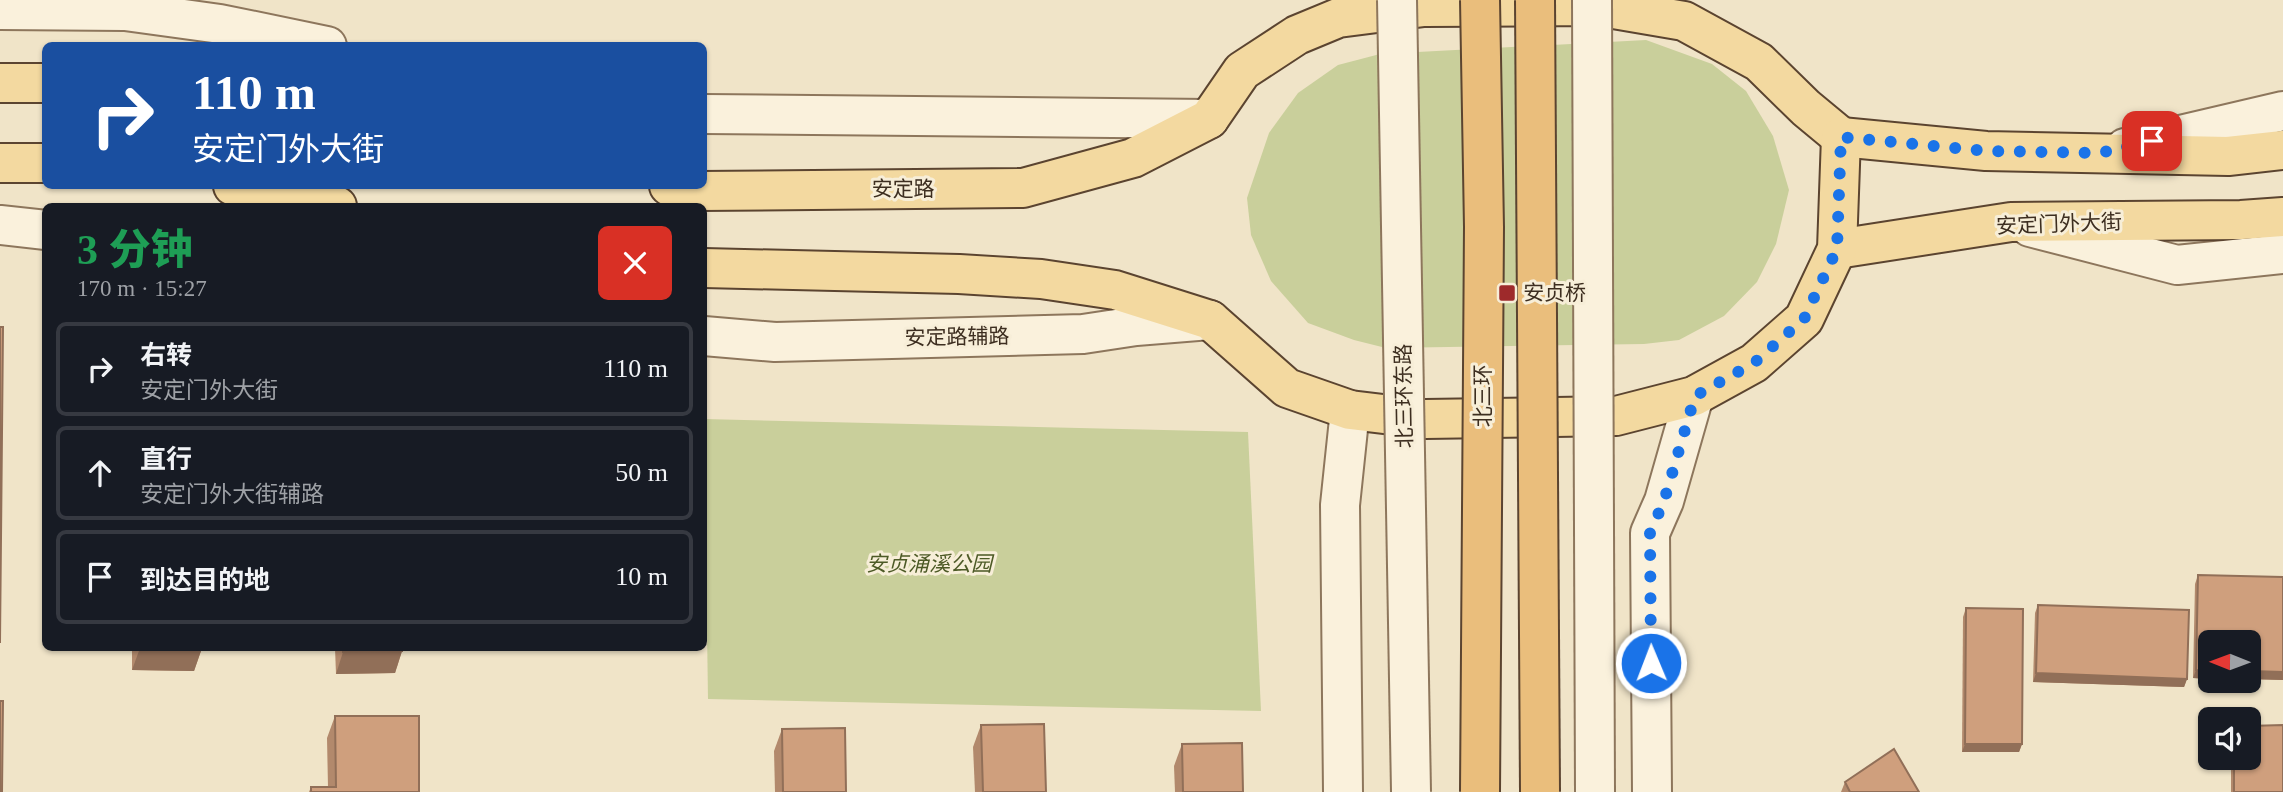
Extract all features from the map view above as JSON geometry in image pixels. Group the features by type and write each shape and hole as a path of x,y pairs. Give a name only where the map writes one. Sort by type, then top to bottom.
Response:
{"highway":[{"name":"北三环","path":"1480,0 1484,227 1480,792"},
{"path":"1535,0 1540,792"}],"main road":[{"path":"1209,118 1242,71 1338,9 1596,6 1683,11 1759,62 1806,108 1841,137 1986,151 2228,156 2283,150"},
{"path":"0,83 42,83"},
{"name":"安定路","path":"688,189 1023,188 1133,158 1209,118"},
{"path":"707,268 986,276 1041,279 1115,290 1210,320 1287,388 1350,410 1425,419 1616,416 1695,396 1754,363 1804,319 1837,249 1841,137"},
{"path":"0,163 42,163"},
{"path":"249,189 321,203"},
{"name":"安定门外大街","path":"1837,249 2011,222 2241,220 2283,217"}],"street":[{"name":"北三环东路","path":"1397,0 1411,792"},
{"path":"1592,0 1595,792"},
{"path":"0,10 125,11 220,24 308,42"},
{"path":"2100,153 2283,111"},
{"path":"707,114 1209,118"},
{"path":"2011,222 2177,265 2283,254"},
{"path":"0,225 42,230"},
{"name":"安定路辅路","path":"707,336 775,342 1083,334 1136,326 1210,320"},
{"path":"1653,792 1650,533 1664,501 1695,396"},
{"path":"1343,792 1340,505 1350,410"}],"green space":[{"path":"1646,40 1712,64 1746,91 1773,136 1789,190 1776,244 1757,282 1724,316 1679,340 1644,344 1386,348 1354,340 1308,323 1271,281 1251,235 1247,198 1269,133 1298,93 1338,65 1380,54"},
{"name":"安贞涌溪公园","path":"707,419 1248,432 1261,711 708,699"}],"building":[{"path":"0,327 3,327 0,643"},
{"path":"2198,575 2283,577 2283,672 2261,671 2261,630 2198,630 2196,670"},
{"path":"2038,605 2189,610 2187,679 2036,673"},
{"path":"1966,608 2023,609 2022,744 1965,744"},
{"path":"0,701 3,701 2,792 0,792"},
{"path":"335,716 419,716 419,792 311,792 311,787 336,787"},
{"path":"1044,724 1046,792 983,792 981,725"},
{"path":"2283,725 2283,792 2234,792 2234,770 2261,770 2261,726"},
{"path":"845,728 846,792 783,792 782,729"},
{"path":"1242,743 1243,792 1183,792 1182,744"},
{"path":"1894,749 1919,792 1850,792 1845,782"}],"place":[{"name":"安贞桥","path":"1507,293"}],"route":[{"path":"1651,663 1650,533 1664,501 1695,396 1754,363 1804,319 1837,249 1841,137 1986,151 2100,153 2152,141"}]}
